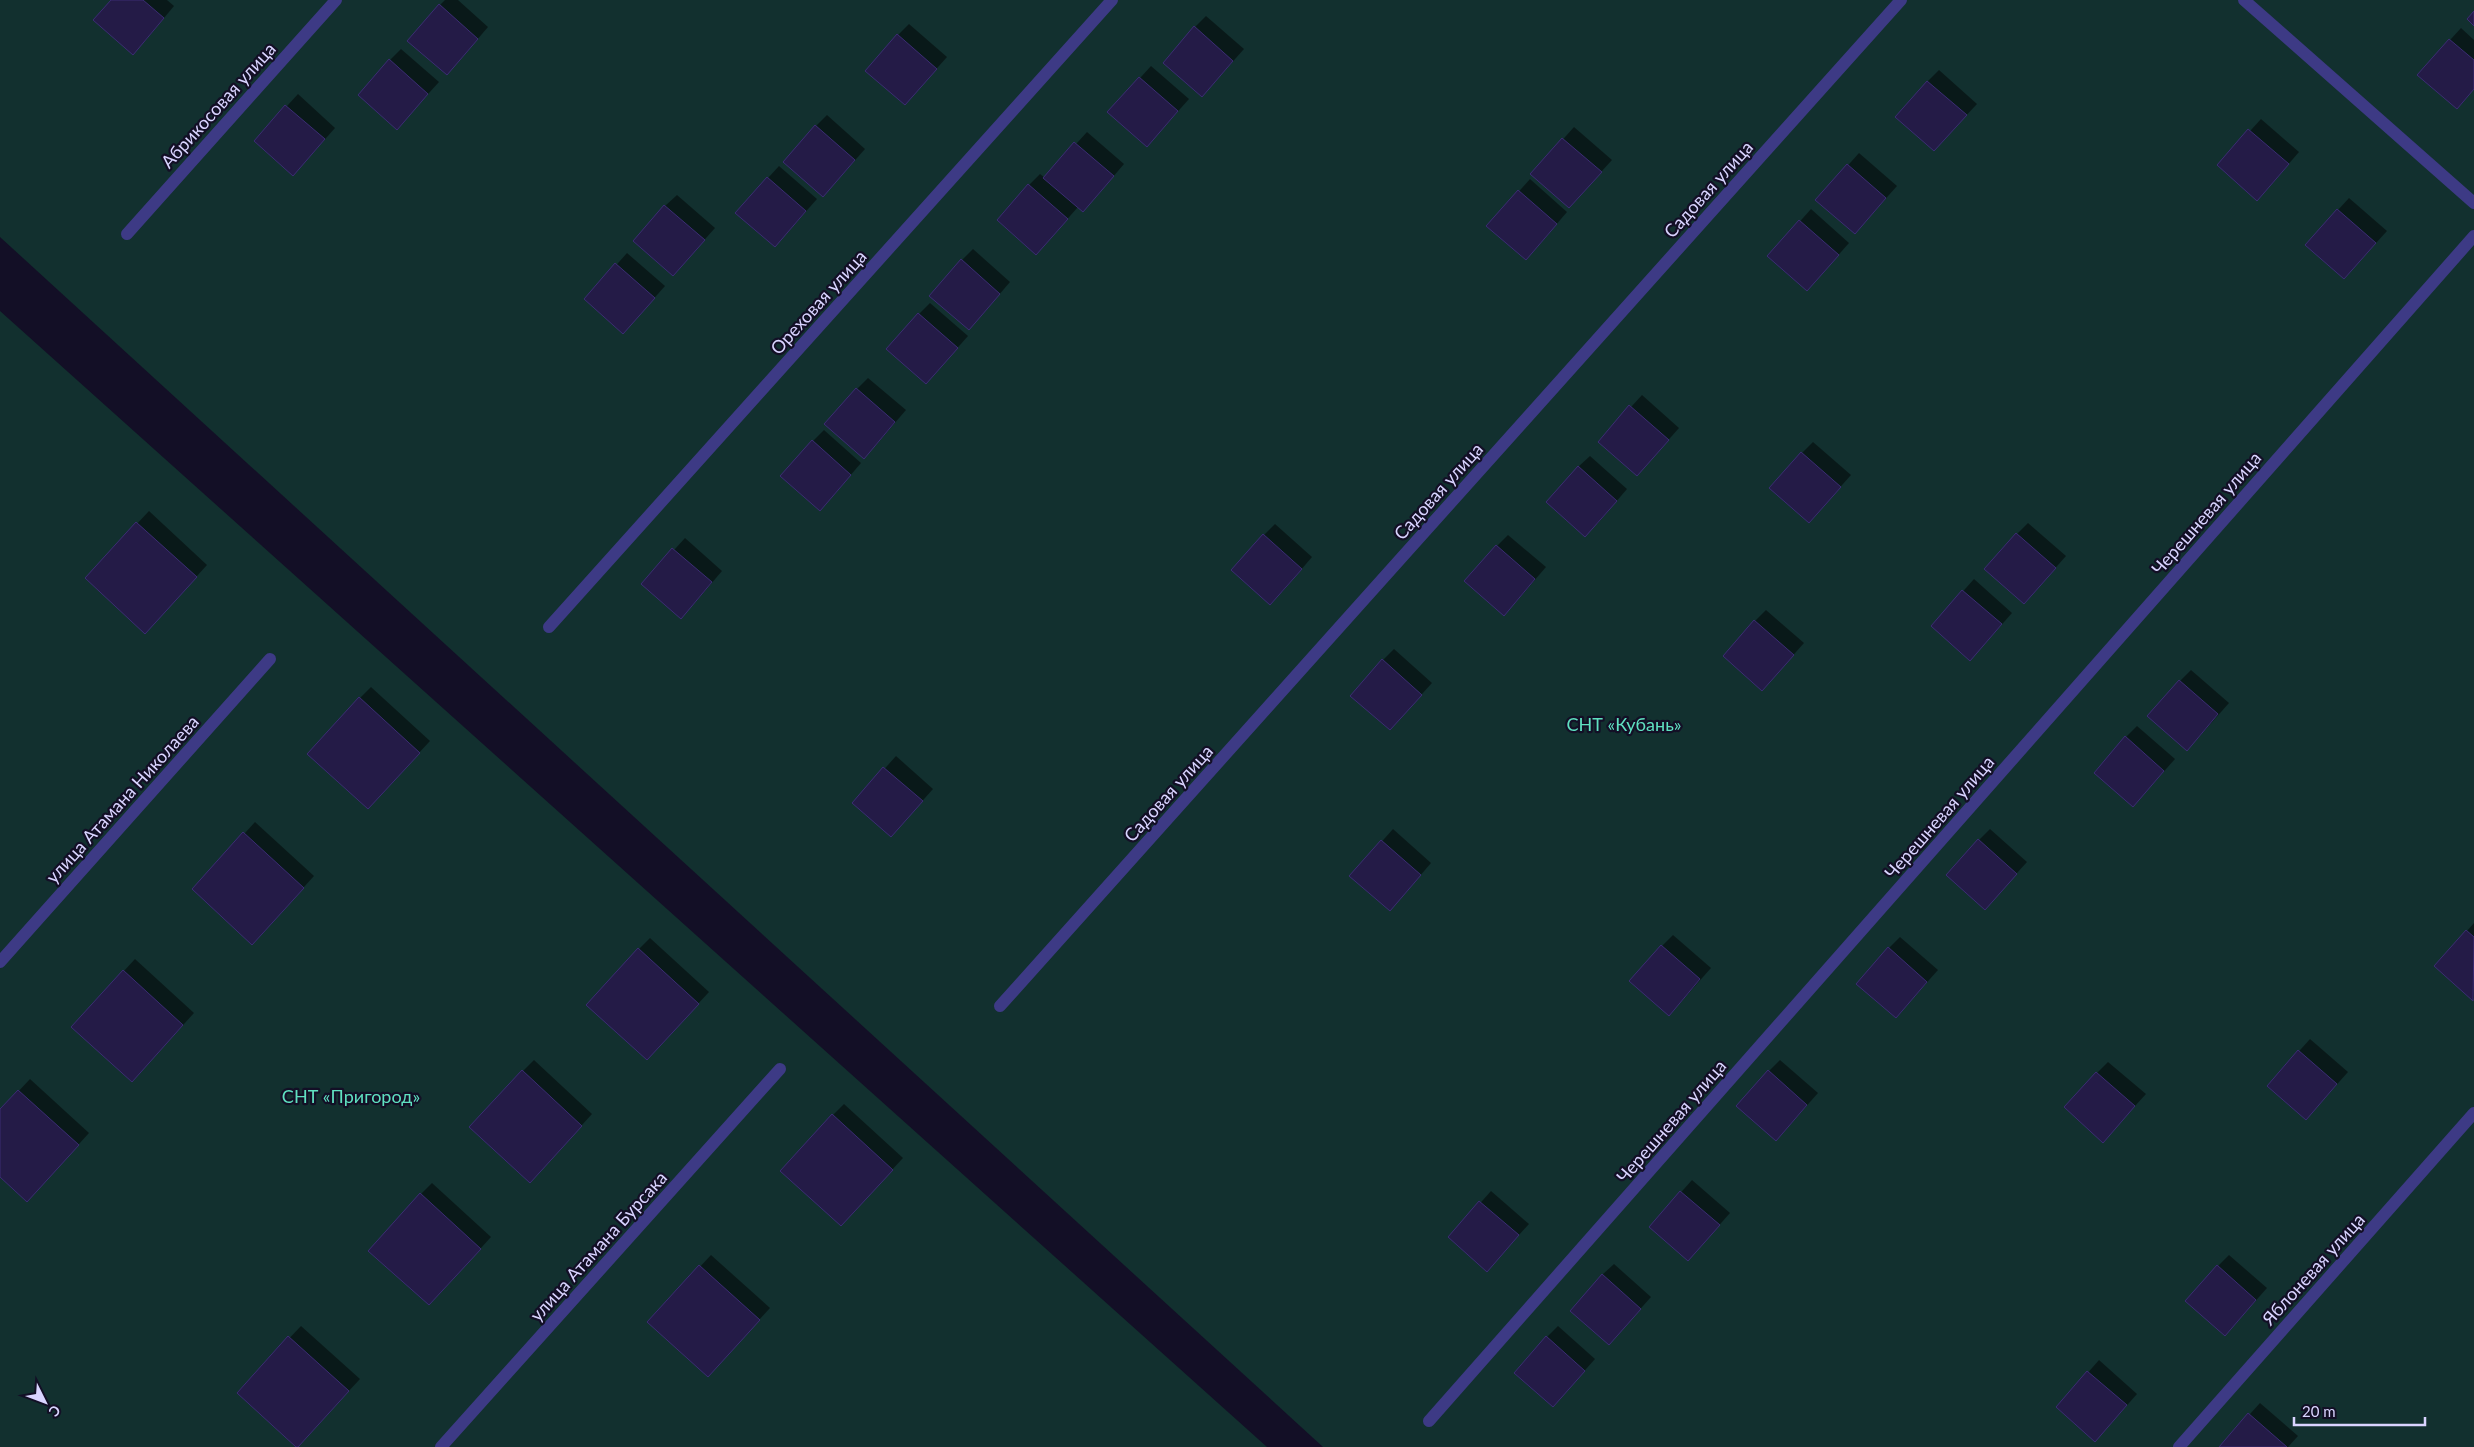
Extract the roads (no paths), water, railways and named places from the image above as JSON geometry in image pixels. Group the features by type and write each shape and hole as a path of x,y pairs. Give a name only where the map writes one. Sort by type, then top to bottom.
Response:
{"street":[{"name":"Абрикосовая улица","path":"127,234 336,0"},
{"name":"Ореховая улица","path":"549,627 1112,0"},
{"name":"Садовая улица","path":"1000,1006 1901,0"},
{"path":"2244,0 2474,203"},
{"name":"Черешневая улица","path":"1429,1421 2474,236"},
{"name":"улица Атамана Николаева","path":"0,962 270,659"},
{"name":"улица Атамана Бурсака","path":"441,1447 780,1069"},
{"name":"Яблоневая улица","path":"2179,1447 2474,1113"}],"park label":[{"name":"СНТ «Кубань»","path":"1624,724"},
{"name":"СНТ «Пригород»","path":"351,1096"}]}
